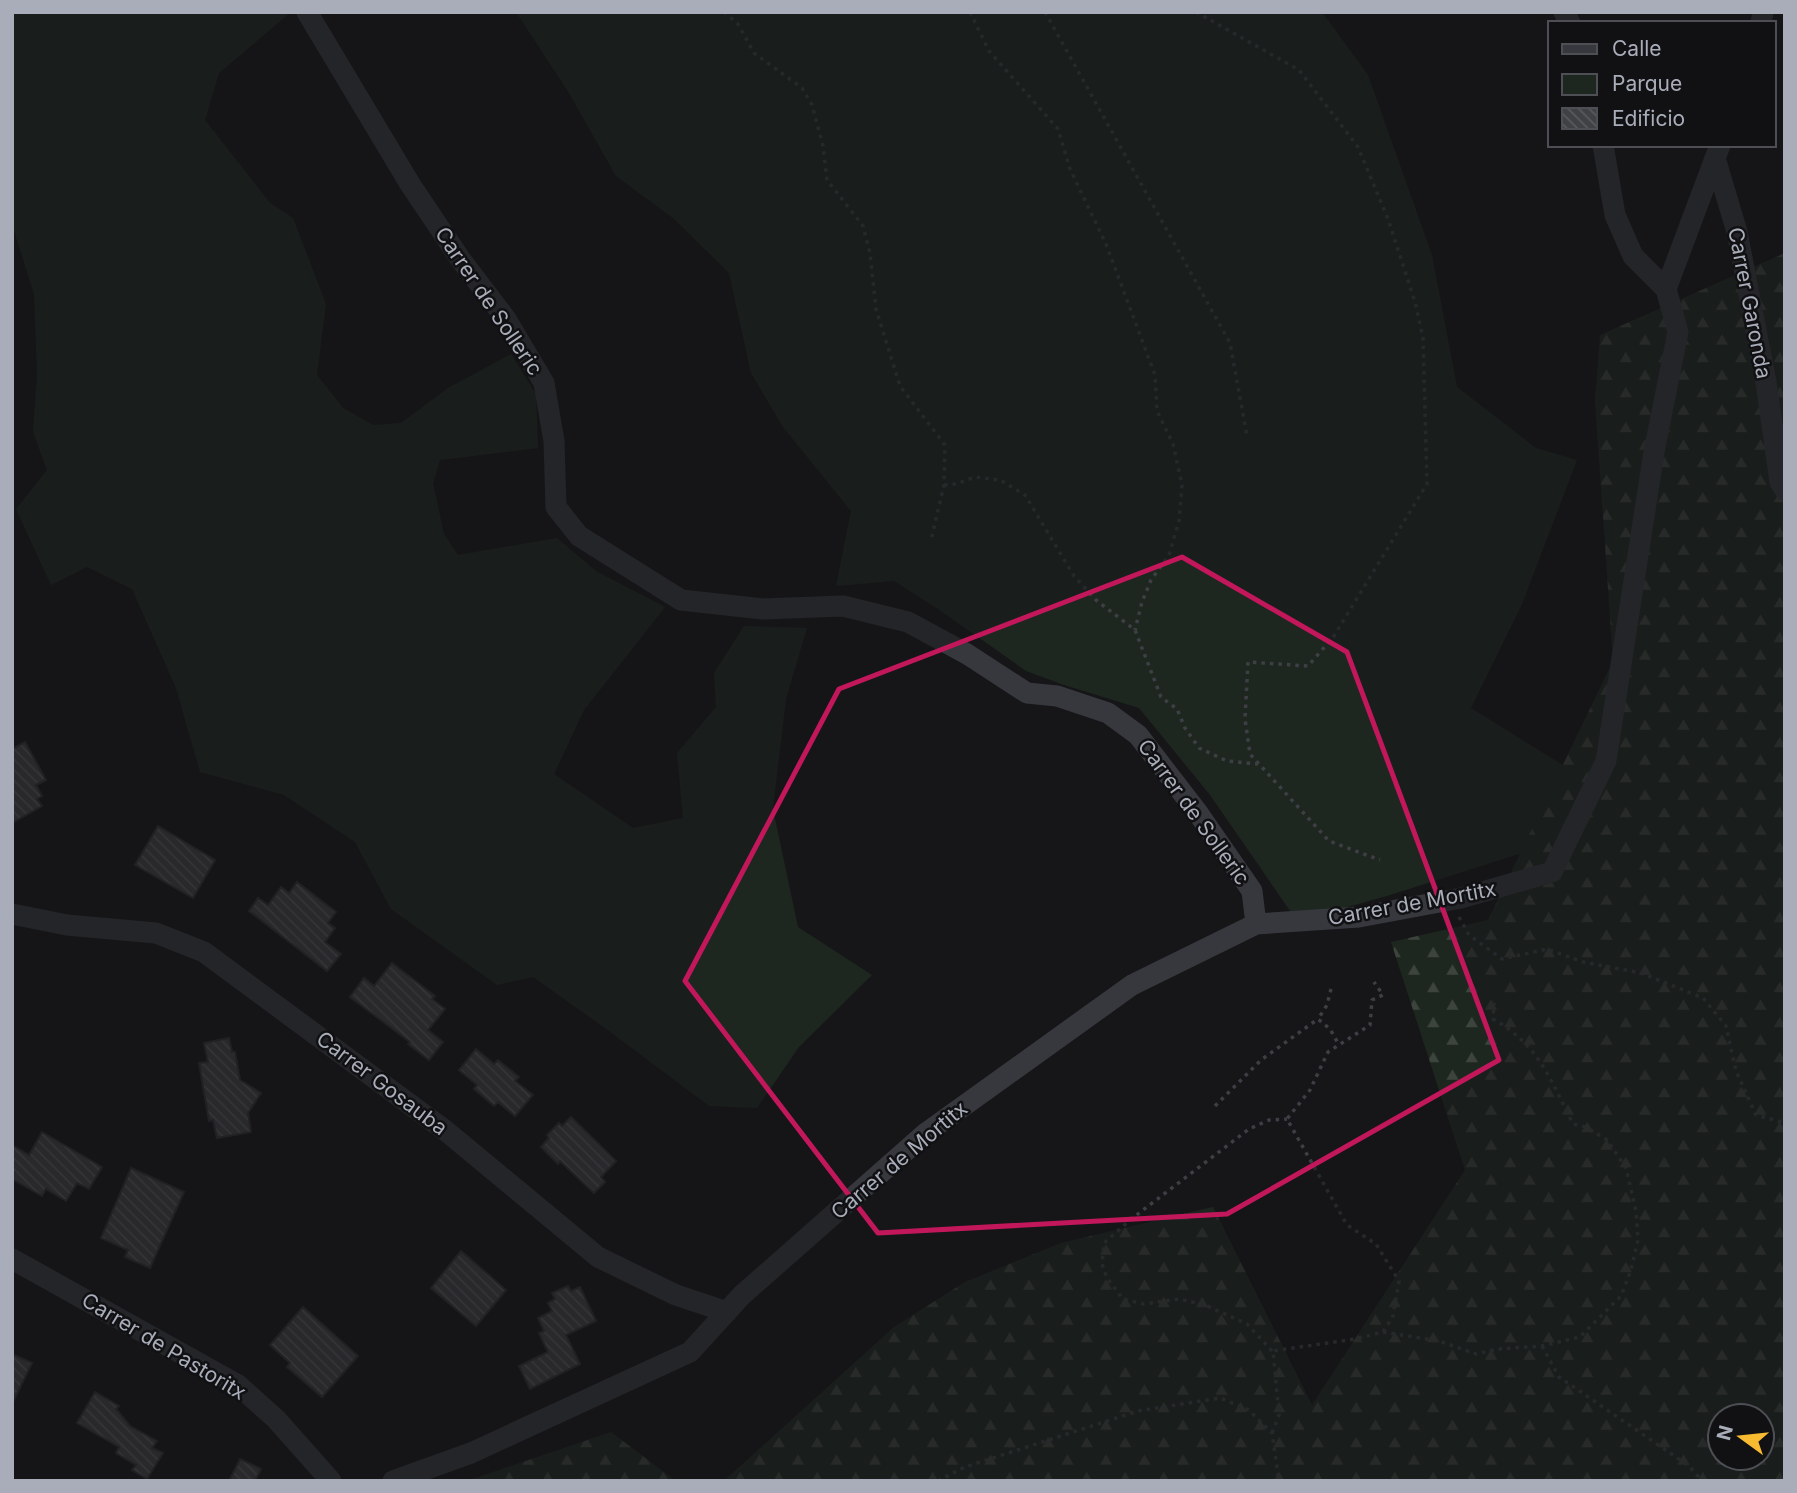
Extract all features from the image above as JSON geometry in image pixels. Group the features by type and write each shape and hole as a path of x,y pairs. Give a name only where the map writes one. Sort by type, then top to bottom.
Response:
{"street":[{"name":"Carrer de Solleric","path":"307,12 410,184 461,260 506,319 544,383 554,441 556,507 579,536 681,600 763,609 844,606 908,622 967,654 1027,693 1057,696 1108,713 1138,735 1198,813 1252,891 1256,924"},
{"path":"1603,147 1615,215 1633,256 1665,289 1718,151"},
{"name":"Carrer Garonda","path":"1718,151 1737,232 1766,382 1780,482 1785,491"},
{"name":"Carrer de Mortitx","path":"393,1481 471,1453 690,1352 742,1295 926,1133 1132,985 1256,924 1359,917 1449,900 1552,872 1606,761 1654,452 1678,332 1665,289"},
{"name":"Carrer Gosauba","path":"12,914 67,925 156,933 204,952 446,1131 598,1257 676,1295 727,1312"},
{"name":"Carrer de Pastoritx","path":"12,1259 238,1385 276,1419 331,1481"}],"path":[{"path":"724,12 738,24 754,53 802,88 812,105 823,146 827,180 863,226 870,253 876,309 900,386 945,445 944,485 930,540"},
{"path":"970,12 989,51 1058,129 1070,169 1106,244 1155,375 1157,411 1173,444 1182,485 1179,521 1169,555 1151,580 1135,630"},
{"path":"1045,12 1230,343 1247,436"},
{"path":"1196,12 1299,70 1358,147 1388,219 1415,302 1423,338 1427,484 1334,636 1308,666 1248,662 1245,719 1250,754 1329,841 1380,860"},
{"path":"944,485 975,477 1000,480 1025,495 1074,576 1096,600 1135,630 1161,696 1177,709 1185,728 1199,748 1227,761 1258,764"},
{"path":"1449,900 1469,935 1502,959 1547,949 1583,962 1641,973 1703,998 1726,1026 1736,1071 1756,1115 1785,1123"},
{"path":"1279,1481 1272,1433 1279,1415 1273,1351 1247,1324 1205,1305 1179,1299 1144,1304 1123,1299 1107,1278 1102,1264 1104,1243 1249,1129 1269,1120 1287,1119 1310,1090 1328,1052 1370,1025 1372,1000 1383,995 1374,982"},
{"path":"1215,1105 1261,1060 1318,1019 1327,1005 1331,989"},
{"path":"1273,1351 1355,1339 1383,1332 1439,1341 1476,1354 1498,1349 1542,1346 1580,1338 1621,1296 1638,1240 1636,1211 1626,1168 1607,1139 1586,1127 1573,1124 1536,1054 1511,1029 1493,1019 1494,1003"},
{"path":"1318,1019 1330,1029 1339,1045"},
{"path":"1287,1119 1348,1225 1376,1244 1399,1281 1392,1316 1383,1332"},
{"path":"1542,1346 1559,1377 1689,1466 1702,1481"},
{"path":"938,1481 965,1467 1138,1411 1220,1398 1249,1410 1272,1433"}],"highlighted area":[{"path":"1182,557 1347,652 1499,1060 1227,1214 878,1233 685,981 839,689"}],"green space":[{"path":"12,12 291,12 219,73 205,120 270,203 293,218 326,304 317,375 343,408 373,425 401,423 448,388 511,354 536,394 538,448 440,460 433,483 444,534 458,555 557,538 596,571 665,607 584,710 554,774 633,828 683,818 677,753 716,707 714,673 744,626 807,628 786,699 773,809 798,927 872,975 799,1047 757,1108 709,1106 533,977 497,985 391,909 355,842 284,795 200,772 176,688 132,589 87,567 51,585 16,509 47,470 33,432 37,374 34,294 12,224"},
{"path":"516,12 1322,12 1368,75 1432,255 1457,387 1536,448 1577,460 1522,604 1471,708 1577,774 1538,848 1387,896 1297,921 1210,795 1139,708 1026,671 894,581 836,586 851,511 783,427 751,373 729,273 673,218 616,176 569,93"},
{"path":"1785,253 1785,1481 724,1481 894,1327 965,1282 1061,1243 1213,1207 1312,1405 1465,1170 1391,942 1488,920 1613,661 1595,401 1600,335"},
{"path":"611,1432 676,1481 467,1481"}],"building":[{"path":"25,742 46,780 36,785 42,796 37,799 42,806 12,823 12,749"},
{"path":"158,826 215,860 193,898 135,865"},
{"path":"297,882 336,912 328,923 335,928 325,942 341,954 327,971 249,911 258,898 268,905 281,887 289,893"},
{"path":"392,963 435,996 432,999 445,1009 428,1030 443,1042 429,1060 408,1044 410,1042 350,997 364,978 374,986"},
{"path":"229,1038 232,1052 235,1052 240,1080 261,1093 248,1113 251,1132 217,1138 213,1120 209,1121 199,1063 208,1062 204,1043"},
{"path":"476,1049 494,1064 498,1060 519,1077 515,1081 533,1095 515,1116 498,1102 494,1106 474,1089 477,1085 459,1070"},
{"path":"571,1117 616,1161 601,1177 605,1182 594,1193 541,1147 549,1138 547,1135 559,1123 562,1126"},
{"path":"42,1132 102,1167 89,1189 77,1183 66,1201 46,1189 42,1196 12,1179 12,1145 29,1155"},
{"path":"131,1168 184,1192 150,1268 125,1257 128,1250 101,1238"},
{"path":"461,1251 506,1290 476,1326 431,1288"},
{"path":"568,1286 571,1291 580,1287 596,1321 566,1335 580,1364 530,1389 519,1366 548,1352 539,1333 544,1331 538,1318 552,1311 548,1303 555,1299 552,1293"},
{"path":"303,1307 358,1356 322,1397 287,1367 290,1363 270,1345"},
{"path":"12,1354 32,1363 12,1404"},
{"path":"95,1392 119,1406 116,1409 130,1426 157,1441 152,1448 163,1453 147,1479 132,1470 136,1465 116,1453 119,1447 77,1423"},
{"path":"240,1459 261,1469 255,1481 229,1481"}]}
